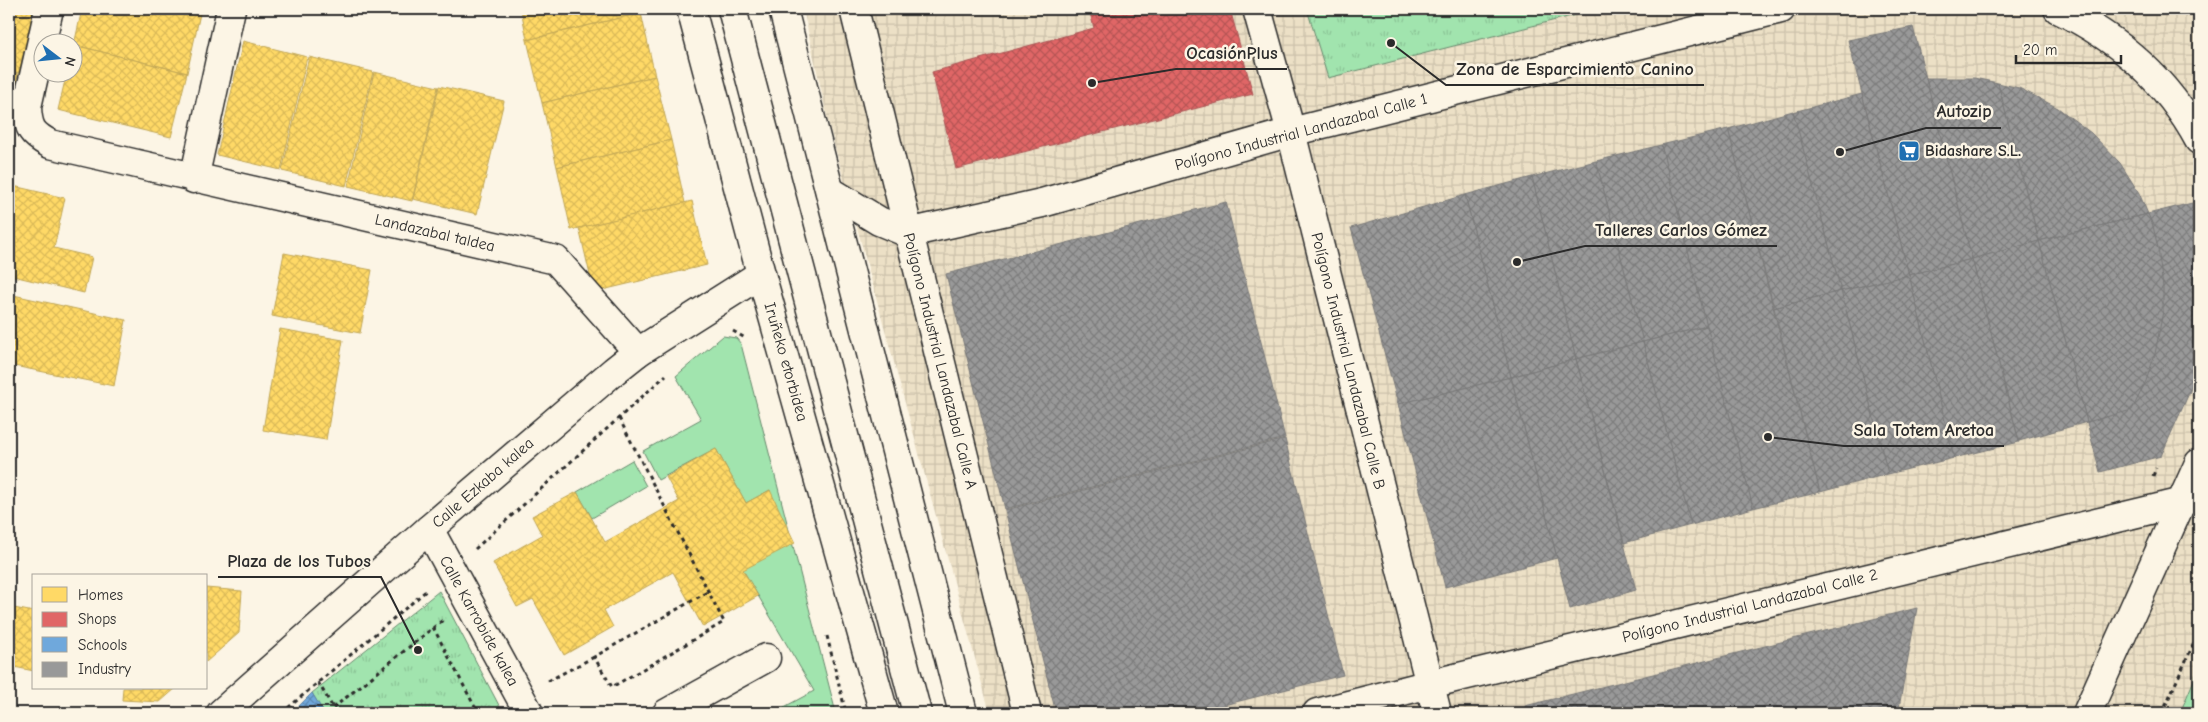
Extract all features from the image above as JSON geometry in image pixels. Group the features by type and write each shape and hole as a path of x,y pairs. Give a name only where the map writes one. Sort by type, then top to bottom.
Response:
{"street":[{"name":"Landazabal taldea","path":"49,9 27,107 28,123 36,136 50,144 194,179 556,260 638,352"},
{"path":"194,179 231,9"},
{"name":"Iruñeko etorbidea","path":"691,9 761,274 884,713"},
{"path":"732,9 917,713"},
{"path":"783,9 964,713"},
{"name":"Polígono Industrial Landazabal Calle A","path":"854,9 1027,713"},
{"name":"Polígono Industrial Landazabal Calle B","path":"1257,9 1291,132 1437,713"},
{"name":"Polígono Industrial Landazabal Calle 1","path":"908,233 1042,203 1291,132 1781,9"},
{"path":"2058,9 2080,19 2120,46 2141,65 2184,112 2199,140"},
{"path":"830,191 879,221 908,233"},
{"name":"Calle Ezkaba kalea","path":"221,713 429,529 638,352 761,274"},
{"path":"2087,713 2199,463"},
{"name":"Polígono Industrial Landazabal Calle 2","path":"1317,713 2183,502"},
{"name":"Calle Karrobide kalea","path":"429,529 529,713"},
{"path":"667,713 766,658"}],"path":[{"path":"729,330 736,332 749,341"},
{"path":"472,551 672,370"},
{"path":"594,656 612,687 724,622 619,418"},
{"path":"282,713 434,584"},
{"path":"545,683 709,591"},
{"path":"333,708 445,618"},
{"path":"433,627 478,713"},
{"path":"824,627 846,713"},
{"path":"2162,713 2199,632"},
{"path":"318,682 336,713"}],"shaded area":[{"path":"803,9 1307,9 1328,78 1599,9 2199,9 2199,668 2180,713 990,713 830,129"}],"green space":[{"path":"1307,9 1599,9 1328,78"},
{"path":"723,336 736,338 741,344 836,713 773,713 814,691 743,570 770,490 746,503 716,449 658,480 643,451 701,419 676,376"},
{"path":"632,460 646,486 592,518 577,492"},
{"path":"439,591 503,713 324,713 312,693"},
{"path":"2199,668 2199,713 2180,713"}],"building: Homes":[{"path":"9,9 34,9 19,73 9,71"},
{"path":"82,9 201,9 187,73 82,47 82,32 77,32"},
{"path":"521,9 640,9 641,13 527,40"},
{"path":"641,13 655,76 542,103 527,40"},
{"path":"243,41 307,57 281,170 217,155"},
{"path":"82,47 187,73 171,137 58,110 65,82 82,82"},
{"path":"309,57 373,72 346,186 282,171"},
{"path":"9,72 18,74 9,114"},
{"path":"374,72 438,87 412,201 348,186"},
{"path":"655,76 671,140 557,167 542,103"},
{"path":"439,86 504,101 477,214 413,199"},
{"path":"671,140 685,203 571,230 557,167"},
{"path":"9,185 65,198 54,248 92,257 84,293 9,275"},
{"path":"692,201 707,265 594,292 579,228"},
{"path":"284,253 372,270 360,333 272,316"},
{"path":"9,294 126,320 114,386 9,365"},
{"path":"280,329 343,340 326,440 263,430"},
{"path":"716,449 746,503 770,490 795,543 743,570 758,596 703,627 673,572 604,610 613,627 564,655 533,599 517,607 493,563 542,535 532,516 577,492 605,542 679,501 666,477"},
{"path":"208,588 242,591 239,633 208,660"},
{"path":"9,607 32,612 32,671 9,666"},
{"path":"123,690 174,690 160,702 122,700"}],"building: Shops":[{"path":"1089,9 1230,9 1253,94 956,169 932,72 1094,28"},
{"path":"1927,78 1972,259 1909,275 1861,95"}],"building: Schools":[{"path":"312,693 324,713 292,713"}],"building: Industry":[{"path":"1913,27 1972,259 1909,275 1848,40"},
{"path":"1926,78 1974,78 1998,83 2039,241 1972,259"},
{"path":"1998,83 2019,88 2058,108 2091,133 2120,163 2139,193 2148,214 2039,241"},
{"path":"1862,94 1909,275 1841,291 1793,112"},
{"path":"1793,111 1841,291 1774,308 1728,129"},
{"path":"1728,129 1820,492 1753,508 1661,145"},
{"path":"1661,145 1707,326 1643,342 1596,161"},
{"path":"1596,161 1643,342 1576,359 1532,177"},
{"path":"1532,177 1576,359 1511,377 1465,195"},
{"path":"1465,195 1511,377 1398,404 1351,228"},
{"path":"1226,202 1285,438 1005,509 946,274"},
{"path":"2192,203 2199,227 2199,355 2190,391 2161,456 2100,472 2039,241"},
{"path":"2148,214 2158,248 2163,287 2163,311 2155,354 2146,381 2132,410 2087,422 2039,241"},
{"path":"2039,241 2087,422 2019,441 1972,259"},
{"path":"1972,259 2019,442 1954,458 1909,275"},
{"path":"1909,275 1954,458 1888,474 1841,291"},
{"path":"1841,291 1888,474 1820,492 1774,308"},
{"path":"1707,326 1753,508 1691,525 1643,342"},
{"path":"1643,342 1691,525 1624,543 1576,359"},
{"path":"1576,359 1624,543 1557,558 1511,377"},
{"path":"1576,359 1636,590 1570,609 1511,377"},
{"path":"1511,377 1557,558 1445,587 1398,404"},
{"path":"1285,439 1343,675 1192,713 1056,713 1005,510"},
{"path":"1917,608 1898,713 1527,713 1525,706"}],"place":[{"name":"Zona de Esparcimiento Canino","path":"1391,43"},
{"name":"OcasiónPlus","path":"1092,83"},
{"name":"Bidashare S.L.","path":"1909,151"},
{"name":"Autozip","path":"1840,152"},
{"name":"Talleres Carlos Gómez","path":"1517,262"},
{"name":"Sala Totem Aretoa","path":"1768,437"},
{"name":"Plaza de los Tubos","path":"418,650"}]}
